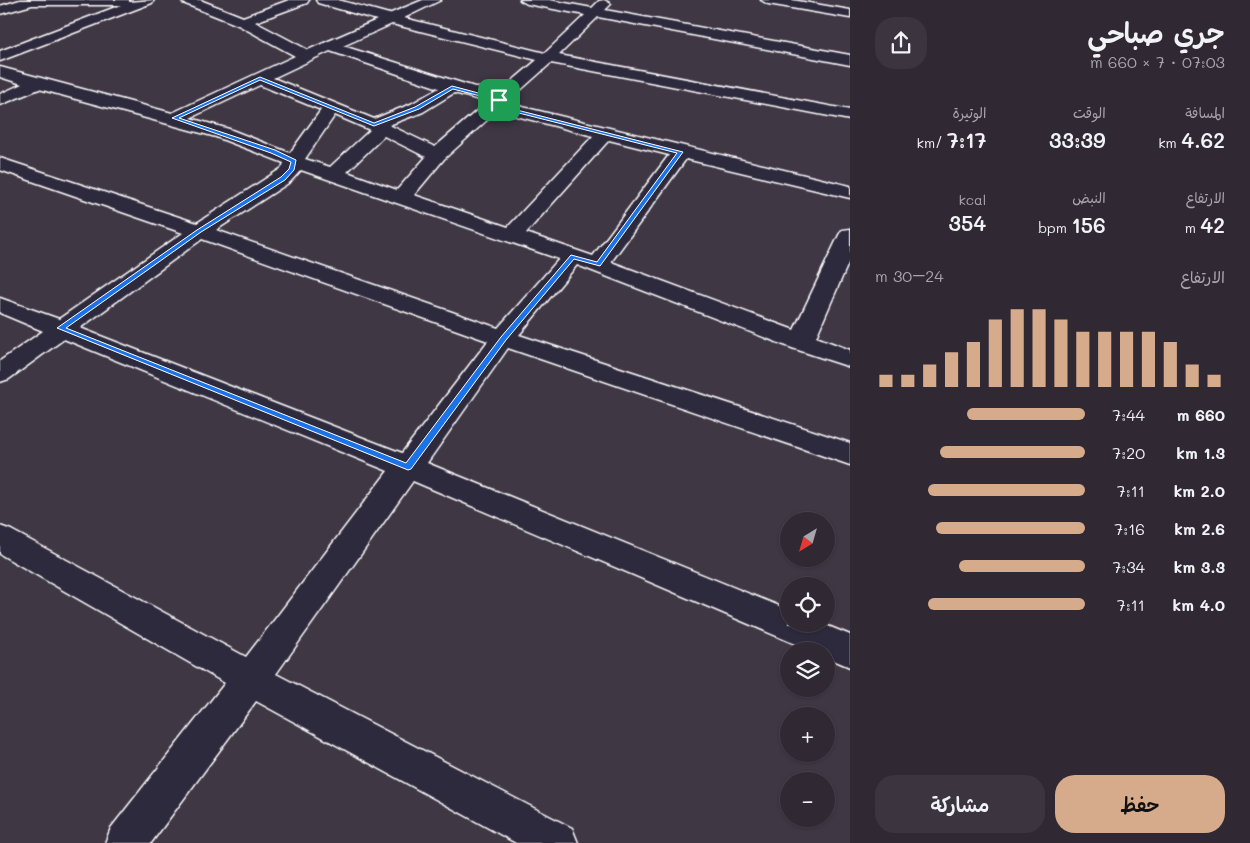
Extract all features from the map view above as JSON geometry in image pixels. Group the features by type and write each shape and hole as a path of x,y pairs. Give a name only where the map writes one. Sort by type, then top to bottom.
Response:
{"street":[{"path":"0,10 34,0 143,1"},
{"path":"188,0 243,22 307,56"},
{"path":"243,22 302,0"},
{"path":"323,0 390,19 548,58 850,115"},
{"path":"356,9 378,0"},
{"path":"174,118 329,46 434,0"},
{"path":"531,0 850,60"},
{"path":"402,198 437,155 548,58 608,0"},
{"path":"768,0 786,1 850,14"},
{"path":"0,56 143,1"},
{"path":"329,46 496,103 605,134 850,192"},
{"path":"0,72 36,84 174,118 273,151 333,175 586,261 801,342 850,358"},
{"path":"260,79 377,127 437,155"},
{"path":"0,100 36,84"},
{"path":"333,175 377,127 417,108 452,87"},
{"path":"0,372 199,231 283,178 291,170 294,161 331,108"},
{"path":"512,235 605,134"},
{"path":"126,843 251,679 503,338 586,261 681,152"},
{"path":"0,164 199,231 503,338 850,454"},
{"path":"801,342 850,235"},
{"path":"0,305 408,467 850,652"},
{"path":"0,539 251,679 557,843"}],"route":[{"path":"260,79 374,125 417,108 452,87 499,100 493,105 681,152 598,265 573,256 503,338 408,467 61,328 199,231 283,178 291,170 294,161 273,151 174,118 260,79"}]}
